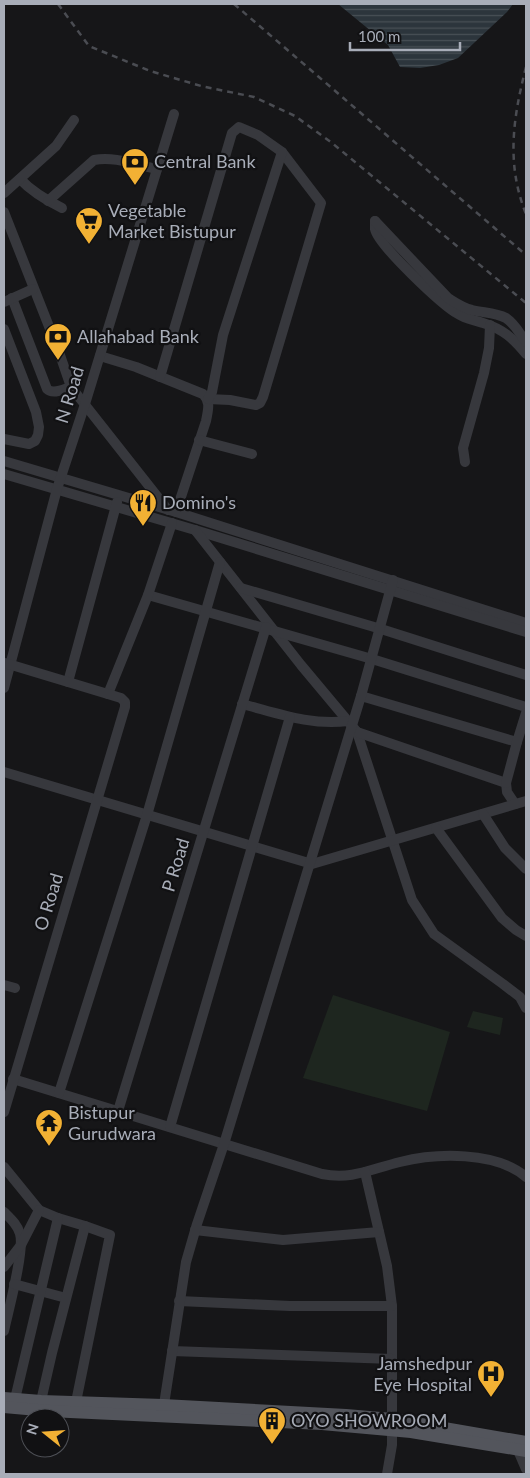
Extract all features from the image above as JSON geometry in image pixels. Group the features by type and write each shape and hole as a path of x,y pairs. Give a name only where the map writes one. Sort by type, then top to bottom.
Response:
{"main road":[{"path":"9,1398 76,1402 163,1411"},
{"path":"4,1407 49,1411 163,1411 346,1415 392,1425 523,1447"}],"street":[{"name":"N Road","path":"4,688 7,664 57,489 174,114"},
{"path":"4,193 56,146 74,120"},
{"path":"160,377 232,133 239,127 258,135 282,152 321,203 260,403 256,405 230,400 208,399"},
{"path":"208,399 212,392 223,335 282,152"},
{"path":"48,201 94,160 103,158 115,159 157,169"},
{"path":"20,179 28,188 62,208"},
{"path":"4,212 33,289 60,352 71,387 172,511"},
{"path":"526,342 515,326 506,319 495,314 472,310 448,298 375,221 375,228 382,241 421,284 447,307 459,315 503,331 513,338 526,354"},
{"path":"33,289 8,300 47,389 50,392 54,392 71,387"},
{"path":"464,462 462,448 484,373 489,348 490,325"},
{"path":"4,329 36,412 39,427 35,441 29,444 21,444 4,439"},
{"path":"100,356 136,367 204,394 208,399 209,408 200,440 172,511"},
{"path":"200,440 252,454"},
{"path":"4,461 172,511 526,632"},
{"path":"4,474 172,524 526,623"},
{"path":"68,682 119,495"},
{"path":"7,664 108,694 148,595 172,524"},
{"path":"195,530 270,628 352,726 412,900 434,934 504,984 523,995 526,1008"},
{"path":"59,1093 147,815 220,562"},
{"path":"163,1411 186,1262 362,696 392,585"},
{"path":"240,588 380,629 526,675"},
{"path":"148,595 270,628 526,707"},
{"name":"P Road","path":"118,1111 242,704 270,628"},
{"name":"O Road","path":"4,1112 125,707 125,702 121,698 108,694"},
{"path":"362,696 517,742"},
{"path":"242,704 290,717 352,726 506,783"},
{"path":"170,1127 290,717"},
{"path":"516,804 507,792 506,783 525,718"},
{"path":"4,772 310,864 526,801"},
{"path":"483,814 505,848 526,869"},
{"path":"436,828 502,918 526,936"},
{"path":"4,985 15,988"},
{"path":"13,1079 336,1177 351,1176 402,1161 437,1156 475,1157 495,1162 526,1177"},
{"path":"4,1167 39,1210 110,1236 76,1402"},
{"path":"365,1172 387,1266 392,1306 392,1445 388,1474"},
{"path":"4,1267 21,1245 39,1210"},
{"path":"4,1331 7,1307 14,1284 21,1245 21,1236 18,1228 5,1215"},
{"path":"9,1398 40,1291 58,1218"},
{"path":"41,1401 85,1226"},
{"path":"195,1230 283,1240 379,1232"},
{"path":"14,1284 66,1298"},
{"path":"179,1301 290,1306 392,1306"},
{"path":"172,1351 392,1359"},
{"path":"523,1447 526,1469"}],"shaded area":[{"path":"338,4 513,4 507,12 458,58 439,65 420,68 400,67 388,45"},
{"path":"333,995 450,1032 427,1111 303,1078"},
{"path":"473,1011 503,1018 500,1035 467,1027"}],"railway":[{"path":"58,4 89,46 150,71 201,86 254,97 295,116 332,143 526,303"},
{"path":"234,4 526,255"},
{"path":"526,67 518,104 514,141 516,177 526,214"}],"place":[{"name":"Central Bank","path":"135,186"},
{"name":"Vegetable Market Bistupur","path":"89,245"},
{"name":"Allahabad Bank","path":"58,361"},
{"name":"Domino's","path":"143,527"},
{"name":"Bistupur Gurudwara","path":"49,1147"},
{"name":"Jamshedpur Eye Hospital","path":"491,1398"},
{"name":"OYO SHOWROOM","path":"272,1445"}]}
